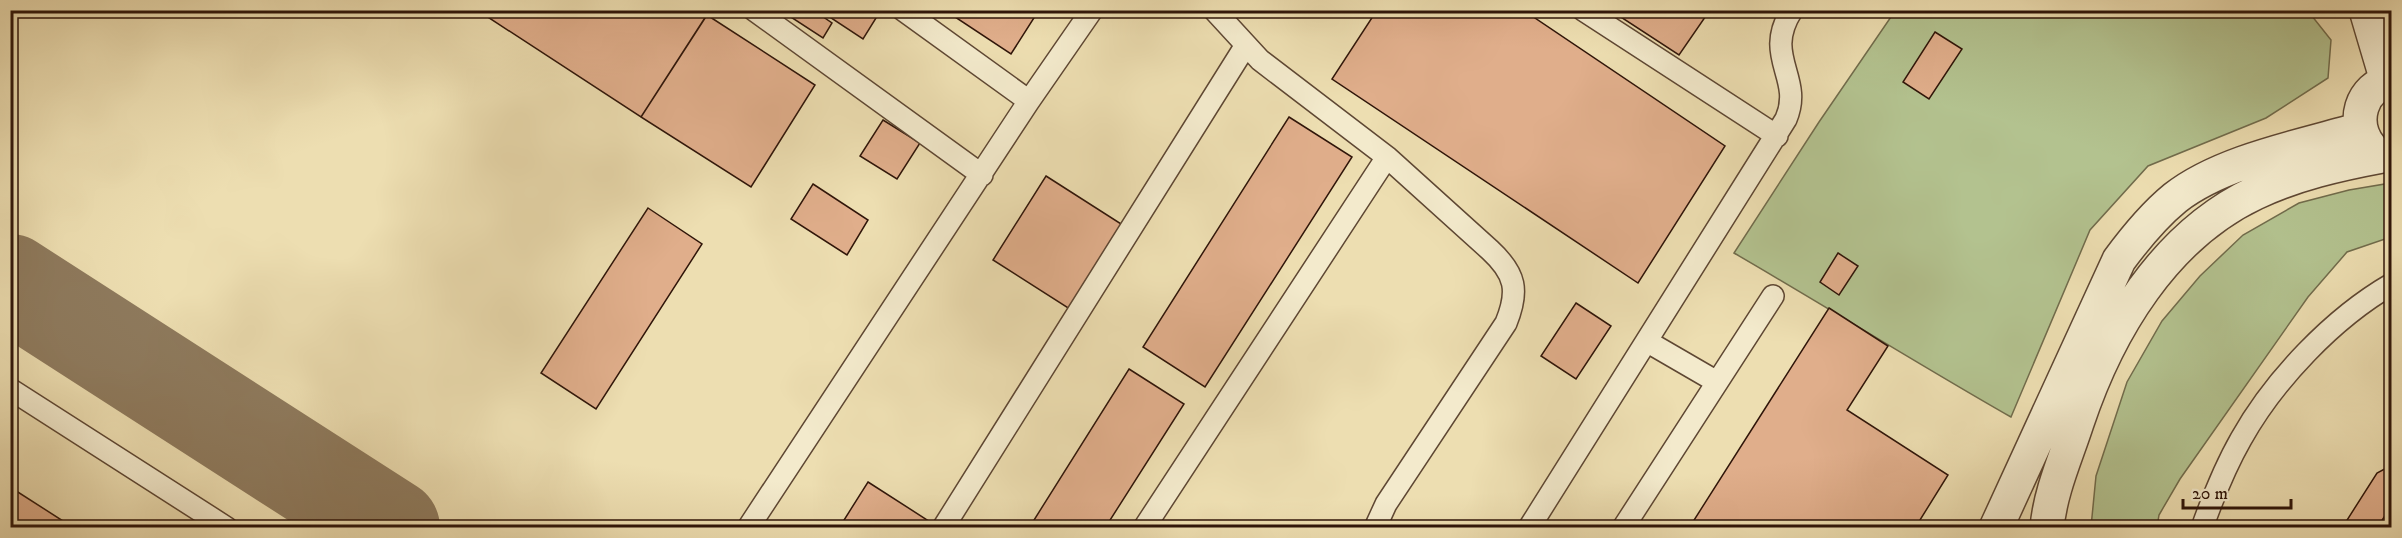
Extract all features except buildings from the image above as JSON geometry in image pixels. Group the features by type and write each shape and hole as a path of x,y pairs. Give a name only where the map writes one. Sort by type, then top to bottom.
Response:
{"street":[{"path":"2366,10 2389,80 2377,86 2367,95 2359,117 2360,129 2372,150 2386,158"},
{"path":"1996,528 2119,260 2145,225 2176,197 2213,175 2360,129"},
{"path":"2047,528 2060,473 2086,397 2102,360 2143,290 2168,259 2196,229 2225,209 2256,192 2289,179 2386,158"}],"lane":[{"path":"754,10 982,175"},
{"path":"903,10 1029,101"},
{"path":"748,528 1029,101 1092,10"},
{"path":"1214,10 1246,45 1286,80 1387,157 1505,264 1514,284 1514,304 1506,323 1386,504 1375,528"},
{"path":"1583,10 1777,136"},
{"path":"1529,528 1777,136 1792,105 1791,90 1780,47 1784,24 1792,10"},
{"path":"943,528 1246,45"},
{"path":"1144,528 1387,157"},
{"path":"2202,528 2218,485 2242,438 2271,394 2305,354 2344,318 2391,284"},
{"path":"1623,528 1773,296"},
{"path":"1648,342 1717,382"},
{"path":"10,389 227,528"}],"green space":[{"path":"1895,11 2308,11 2331,40 2328,78 2266,118 2148,166 2090,230 2011,417 1734,253"},
{"path":"2391,183 2391,237 2347,252 2308,297 2180,479 2159,515 2157,527 2091,527 2096,476 2127,382 2162,321 2200,276 2243,235 2299,203 2349,190"}],"taxiway":[{"path":"10,283 391,528"}]}
